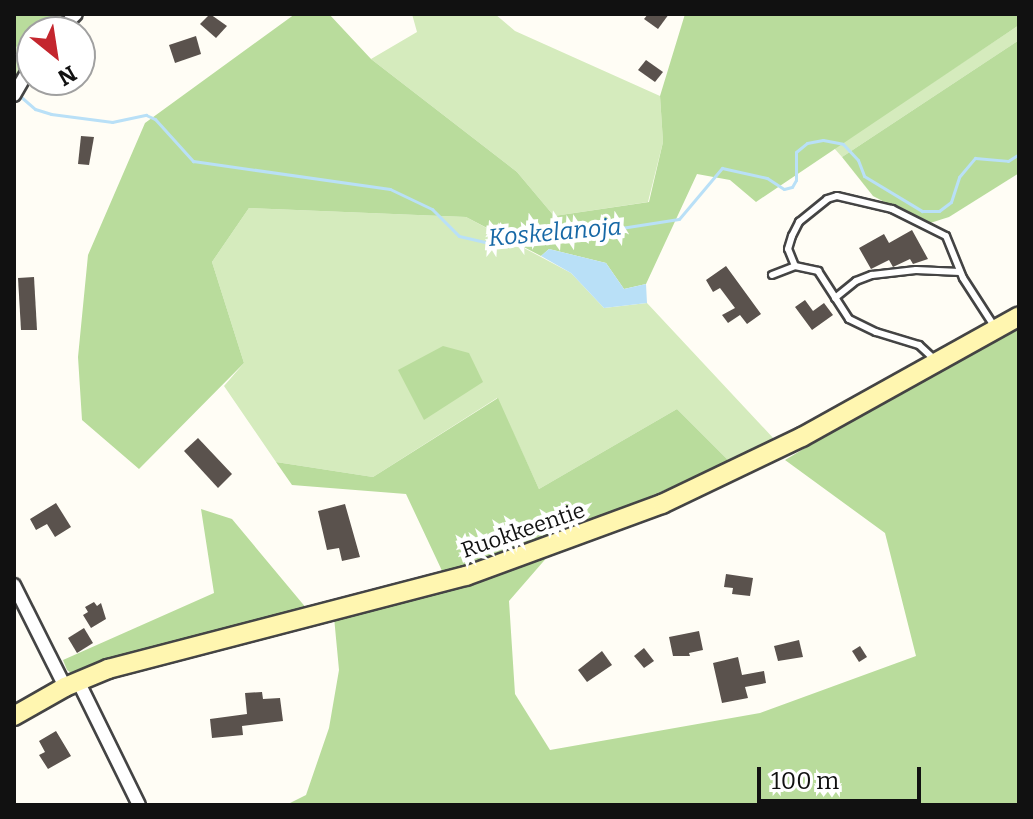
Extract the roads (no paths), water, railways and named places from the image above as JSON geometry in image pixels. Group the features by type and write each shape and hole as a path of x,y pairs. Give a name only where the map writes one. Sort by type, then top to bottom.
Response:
{"street":[{"name":"Ruokkeentie","path":"14,716 72,684 151,657 376,600 528,556 662,504 738,470 1019,316"},
{"path":"14,585 139,805"}],"lane":[{"path":"795,266 788,249 799,222 814,207 837,196 892,209 936,228 946,236 960,272 996,329"},
{"path":"772,275 795,266 818,271 849,319 876,332 919,345 937,363"},
{"path":"835,298 856,281 872,275 916,270 960,272"}],"water":[{"path":"549,249 606,263 624,289 646,284 647,303 604,308 571,273 541,256"}],"waterway":[{"name":"Koskelanoja","path":"20,96 35,109 51,114 112,122 146,115 155,119 193,161 390,189 432,209 459,236 490,243 512,243 529,236 570,236 679,219 722,168 767,178 784,189 792,187 796,180 796,152 807,143 823,140 843,144 858,160 864,176 922,211 939,211 951,202 959,177 975,158 1008,161 1019,154"}]}
